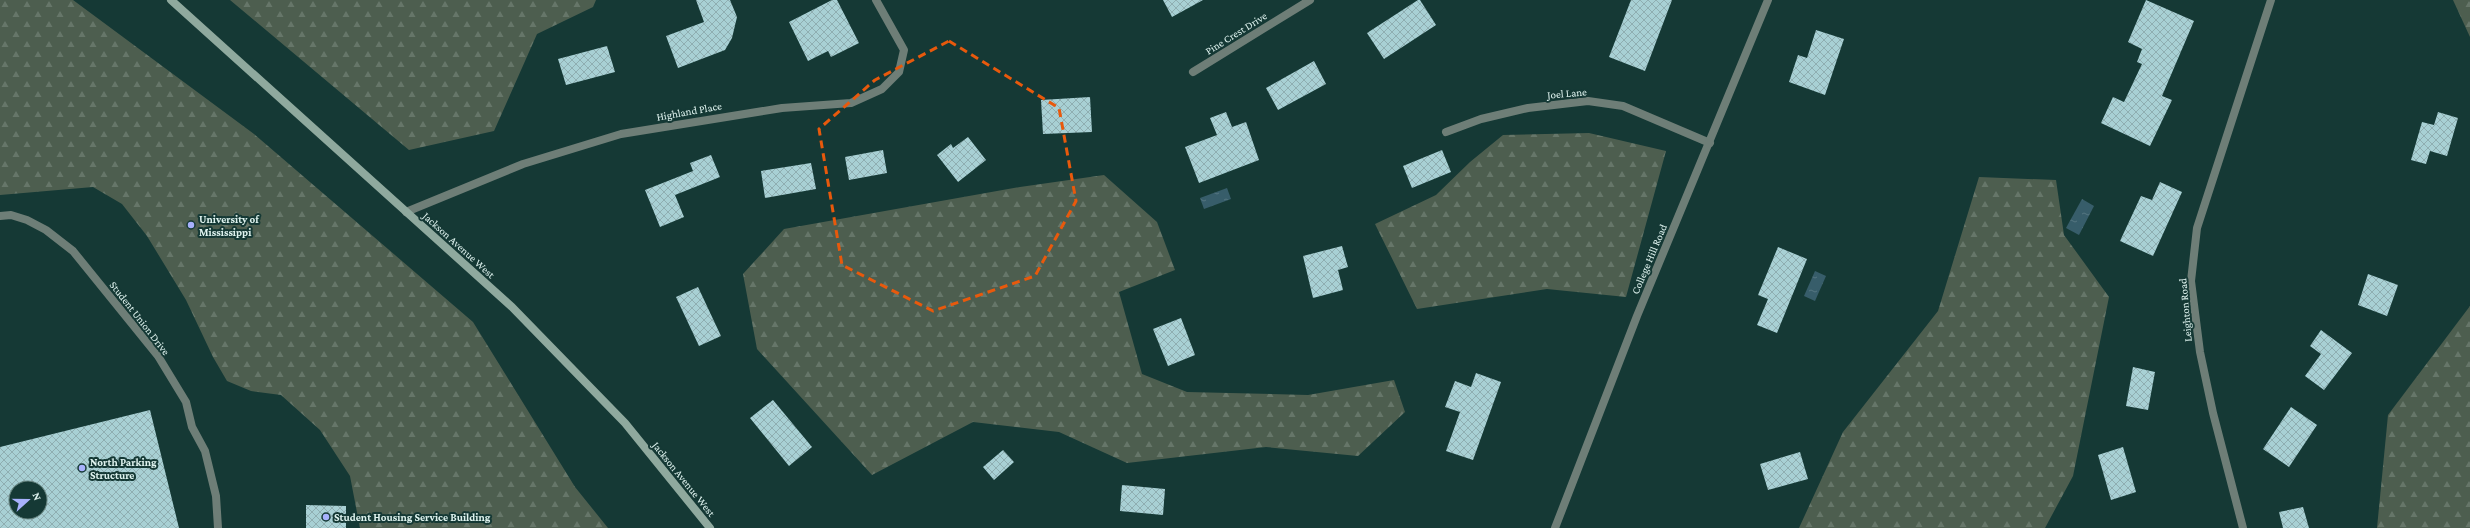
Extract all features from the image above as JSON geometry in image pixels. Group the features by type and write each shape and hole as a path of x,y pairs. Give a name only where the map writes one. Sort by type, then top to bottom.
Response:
{"main road":[{"name":"Jackson Avenue West","path":"171,0 512,307 625,423 710,528"}],"street":[{"name":"Highland Place","path":"406,212 523,164 621,134 782,108 851,103 876,92 882,89 899,72 904,50 876,0"},
{"name":"Pine Crest Drive","path":"1193,72 1310,0"},
{"name":"College Hill Road","path":"1555,528 1637,316 1768,0"},
{"name":"Leighton Road","path":"2243,528 2213,413 2200,352 2191,281 2197,228 2272,0"},
{"name":"Joel Lane","path":"1446,132 1481,118 1528,108 1588,101 1623,106 1710,143"},
{"name":"Student Union Drive","path":"0,216 10,215 27,220 46,230 73,250 158,356 186,402 192,427 205,451 216,496 218,528"}],"highlighted area":[{"path":"949,41 1059,108 1076,201 1035,276 933,311 842,265 819,129 875,80"}],"green space":[{"path":"0,0 73,0 254,134 473,322 575,487 608,528 360,528 350,476 320,430 281,395 251,391 227,381 213,357 186,300 147,236 122,204 93,187 0,195"},
{"path":"230,0 596,0 593,7 537,34 494,131 409,150"},
{"path":"2453,0 2470,0 2470,37"},
{"path":"1589,133 1666,151 1626,297 1547,289 1417,309 1375,224 1436,195 1470,162 1503,135"},
{"path":"1104,175 1157,222 1175,270 1119,292 1142,374 1187,392 1308,395 1394,380 1405,412 1358,456 1266,447 1127,463 1059,432 973,422 872,475 757,349 743,274 784,229 1020,187"},
{"path":"1979,177 2056,180 2064,235 2109,297 2073,476 2045,528 1799,528 1843,432 1938,311"},
{"path":"2470,306 2470,528 2377,528 2388,415"}],"water":[{"path":"1227,188 1231,199 1204,209 1200,198"},
{"path":"2082,199 2094,206 2079,235 2066,228"},
{"path":"1815,271 1826,276 1815,301 1804,296"}],"building":[{"path":"696,0 730,0 737,17 732,38 725,50 678,68 666,36 704,22"},
{"path":"832,0 837,0 859,43 831,57 828,51 808,61 789,22"},
{"path":"1163,0 1203,0 1172,17"},
{"path":"1420,0 1436,25 1384,59 1367,33"},
{"path":"1631,0 1672,0 1645,71 1609,57"},
{"path":"2146,0 2194,21 2162,96 2172,100 2150,146 2101,123 2113,97 2124,102 2142,64 2137,62 2142,49 2128,42"},
{"path":"1816,30 1844,39 1825,95 1789,82 1798,55 1807,58"},
{"path":"607,46 615,72 566,85 558,59"},
{"path":"1314,61 1326,84 1278,110 1266,88"},
{"path":"1090,97 1092,132 1043,134 1041,100"},
{"path":"1226,112 1232,127 1246,122 1259,160 1199,183 1185,147 1217,135 1210,118"},
{"path":"2438,112 2458,118 2447,156 2430,151 2426,164 2411,160 2422,122 2434,125"},
{"path":"968,137 986,160 958,182 937,155 951,144 953,148"},
{"path":"883,150 887,173 849,180 845,157"},
{"path":"1442,150 1451,172 1412,188 1403,166"},
{"path":"711,155 720,177 675,195 684,217 660,227 645,190 693,171 690,163"},
{"path":"811,163 816,189 765,198 761,171"},
{"path":"2160,182 2182,192 2153,256 2120,241 2141,196 2152,200"},
{"path":"1342,246 1348,267 1338,270 1343,290 1313,298 1303,256"},
{"path":"1778,247 1807,259 1777,333 1757,325 1768,299 1758,295"},
{"path":"2368,274 2398,285 2387,316 2358,305"},
{"path":"698,287 721,336 699,346 676,297"},
{"path":"1181,318 1195,355 1168,366 1153,329"},
{"path":"2321,330 2352,353 2324,390 2305,376 2321,354 2310,346"},
{"path":"2133,367 2155,372 2148,410 2126,406"},
{"path":"1476,373 1501,382 1473,460 1446,451 1460,412 1445,407 1455,381 1471,387"},
{"path":"773,400 812,447 789,466 750,418"},
{"path":"2291,407 2317,425 2289,467 2263,449"},
{"name":"North Parking Structure","path":"150,410 179,528 0,528 0,447"},
{"path":"2123,447 2136,492 2111,500 2098,455"},
{"path":"1003,450 1014,462 994,480 983,467"},
{"path":"1800,452 1808,479 1768,490 1760,464"},
{"path":"1122,485 1165,489 1163,515 1120,511"},
{"name":"Student Housing Service Building","path":"306,505 346,506 346,528 306,528"},
{"path":"2303,507 2309,528 2283,528 2279,512"}],"place":[{"name":"University of Mississippi","path":"191,225"},
{"name":"North Parking Structure","path":"82,468"},
{"name":"Student Housing Service Building","path":"326,517"}]}
